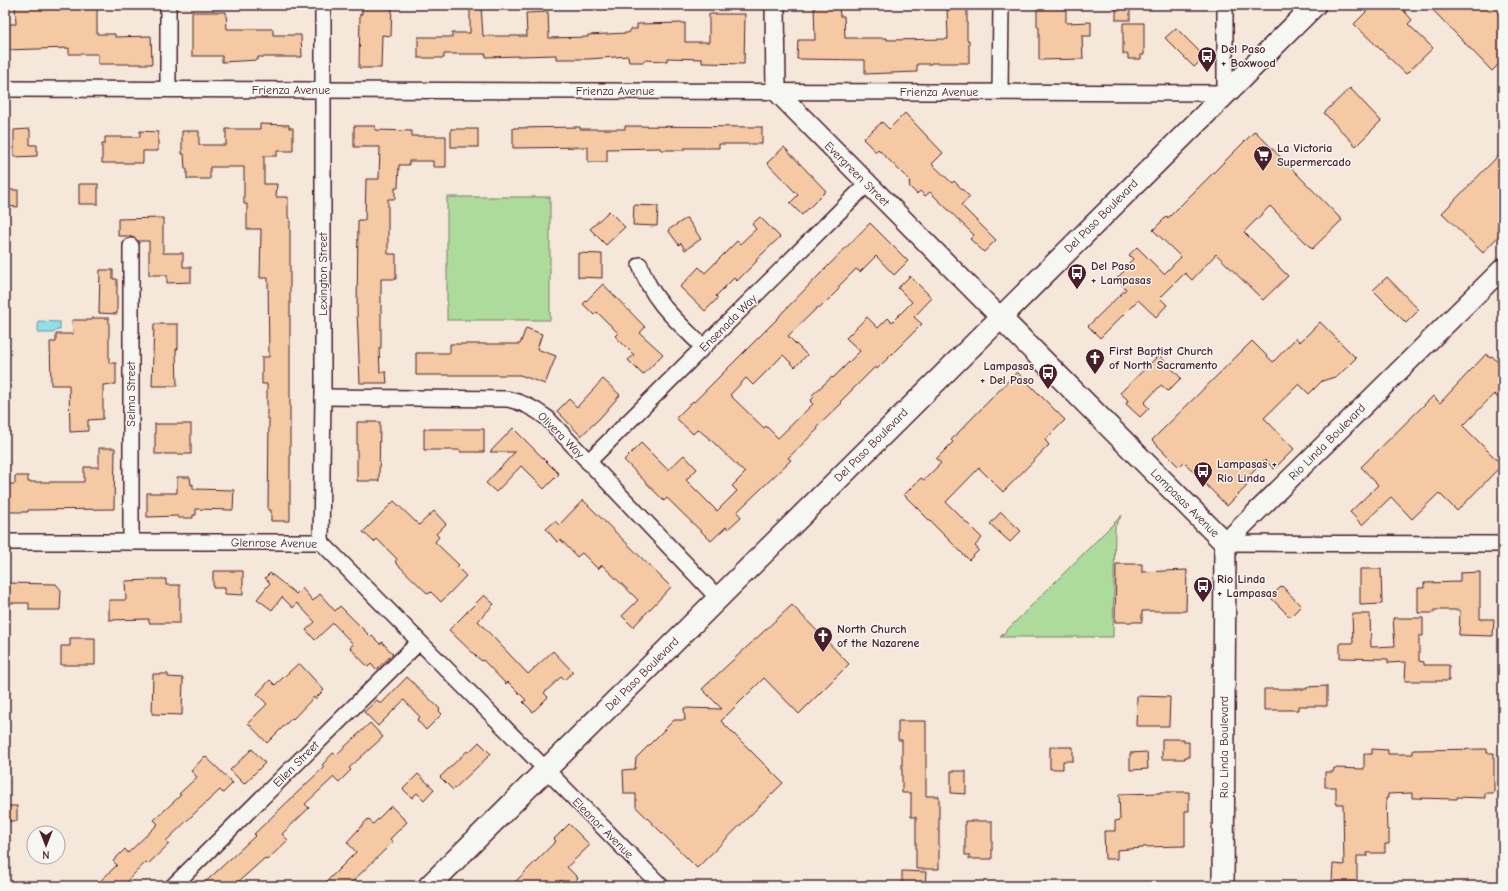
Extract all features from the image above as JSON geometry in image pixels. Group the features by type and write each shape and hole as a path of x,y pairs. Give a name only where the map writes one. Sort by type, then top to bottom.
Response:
{"main road":[{"name":"Del Paso Boulevard","path":"429,886 1315,5"},
{"name":"Lampasas Avenue","path":"1000,317 1225,543"},
{"name":"Rio Linda Boulevard","path":"1223,886 1225,543"}],"street":[{"path":"168,5 168,90"},
{"name":"Lexington Street","path":"321,542 323,398 323,5"},
{"path":"775,5 776,92"},
{"path":"1000,92 1001,5"},
{"path":"1225,5 1225,93"},
{"name":"Frienza Avenue","path":"5,89 1225,93"},
{"name":"Evergreen Street","path":"776,92 1000,317"},
{"name":"Ensenada Way","path":"588,462 867,184"},
{"name":"Selma Street","path":"131,246 131,542"},
{"path":"640,265 653,294 660,304 703,347"},
{"name":"Rio Linda Boulevard","path":"1225,543 1503,268"},
{"name":"Olivera Way","path":"323,398 507,399 518,401 538,411 718,598"},
{"name":"Glenrose Avenue","path":"5,542 321,542 546,769"},
{"name":"Lampasas Avenue","path":"1225,543 1503,544"},
{"name":"Ellen Street","path":"173,886 419,642"},
{"name":"Eleanor Avenue","path":"546,769 661,886"}],"green space":[{"path":"447,197 550,197 550,320 447,320"},
{"path":"1122,515 1115,526 1113,637 1000,637"}],"water":[{"path":"38,321 60,322 60,330 53,333 38,333"}],"building":[{"path":"15,5 97,5 97,34 115,34 115,37 151,36 152,64 98,64 98,54 69,54 69,48 5,50 5,24 16,24"},
{"path":"362,5 392,5 391,36 382,35 381,68 359,68 360,14 362,14"},
{"path":"470,5 481,5 483,36 527,36 526,13 548,12 549,38 588,37 588,35 627,33 630,32 630,29 637,29 637,24 685,23 685,42 709,42 709,14 745,14 744,64 702,63 702,59 667,58 667,61 644,60 644,62 629,62 628,56 589,59 556,59 556,55 486,57 486,54 444,54 444,58 418,58 418,37 452,37 452,33 470,33"},
{"path":"814,5 839,5 840,16 844,16 845,38 887,38 887,40 948,39 947,7 967,7 969,63 917,64 917,72 865,74 865,60 797,59 798,40 815,40"},
{"path":"1037,5 1066,5 1066,23 1091,22 1091,36 1082,36 1083,59 1039,60"},
{"path":"1116,5 1130,5 1130,20 1116,20"},
{"path":"1373,5 1399,5 1412,20 1408,24 1433,48 1406,74 1354,24"},
{"path":"1428,5 1490,5 1503,18 1503,60 1492,71"},
{"path":"192,12 226,12 227,29 273,29 273,35 301,35 302,57 258,57 258,60 222,62 222,56 192,56"},
{"path":"1123,23 1144,23 1144,55 1141,55 1141,59 1128,59 1128,54 1123,54"},
{"path":"1176,28 1205,57 1194,67 1165,38"},
{"path":"1350,88 1381,121 1356,146 1324,113"},
{"path":"905,113 943,153 932,164 952,183 954,181 970,197 961,205 996,240 984,252 970,239 974,235 930,192 925,196 920,191 917,194 909,186 910,181 878,149 876,152 863,139 882,122 889,129"},
{"path":"260,124 289,125 289,128 293,128 293,151 277,151 277,156 264,156 264,184 277,184 276,197 288,197 288,218 290,218 290,521 271,521 271,510 268,510 269,418 267,418 267,384 262,384 262,357 269,357 268,278 260,278 261,229 247,229 247,204 244,204 244,167 210,167 210,179 187,179 184,154 182,154 182,131 199,131 199,145 226,145 226,129 260,129"},
{"path":"354,126 375,126 375,130 412,131 412,136 446,136 446,167 433,167 433,161 409,161 409,165 399,165 398,188 395,188 395,199 388,199 388,254 396,254 396,279 381,279 381,348 379,348 380,372 386,372 387,383 360,383 357,312 358,220 365,220 366,179 379,179 380,147 354,147"},
{"path":"625,126 762,127 762,144 719,144 719,148 684,148 684,150 661,150 660,148 607,149 607,162 588,162 588,147 513,148 513,128 580,127 580,129 625,129"},
{"path":"30,129 30,145 37,145 37,156 14,157 14,130"},
{"path":"451,129 478,129 478,147 451,147"},
{"path":"140,131 158,132 158,151 143,151 143,163 102,163 102,144 105,144 105,137 140,137"},
{"path":"1255,131 1342,220 1312,249 1270,206 1244,232 1288,276 1263,300 1216,254 1192,280 1185,273 1160,298 1167,305 1156,317 1138,300 1100,338 1088,326 1126,289 1116,279 1130,265 1129,263 1133,259 1129,255 1137,247 1164,274 1181,257 1153,230 1167,216 1168,218"},
{"path":"784,147 826,191 802,215 790,203 798,195 767,163"},
{"path":"1503,151 1503,222 1497,227 1502,232 1483,253 1442,213"},
{"path":"79,184 98,184 98,204 79,204"},
{"path":"5,190 18,190 18,207 5,206"},
{"path":"634,205 658,206 657,226 633,225"},
{"path":"609,211 625,227 606,245 590,229"},
{"path":"760,217 780,237 737,281 734,278 716,296 718,298 705,311 680,287 699,267 705,273 737,241 740,244 756,229 752,224"},
{"path":"163,218 163,253 183,253 183,267 191,267 191,282 167,283 167,275 149,275 149,241 138,241 130,236 118,236 118,219"},
{"path":"687,218 701,239 685,250 681,243 679,245 668,230"},
{"path":"870,223 908,261 894,275 876,256 860,272 856,269 820,308 818,307 788,336 807,355 795,367 783,355 753,385 746,378 730,395 764,428 766,426 778,438 813,404 810,401 814,397 812,395 832,377 833,378 860,351 846,338 867,317 878,328 888,318 892,322 912,302 898,288 910,276 932,298 914,317 922,324 877,369 875,367 840,402 842,403 817,427 818,429 788,458 791,460 737,512 741,517 728,529 726,527 711,541 667,498 664,501 624,460 641,443 668,470 684,455 697,469 686,480 717,511 737,491 732,486 745,473 698,429 693,434 676,418 780,316"},
{"path":"578,253 602,254 602,278 578,277"},
{"path":"100,270 113,270 113,279 117,279 117,314 99,313"},
{"path":"1387,277 1419,310 1406,323 1373,290"},
{"path":"603,284 645,327 640,333 663,354 643,375 628,360 634,355 615,336 618,333 597,312 594,315 583,304"},
{"path":"92,318 109,318 109,363 116,363 116,384 103,385 103,419 88,420 88,431 70,432 69,385 51,385 50,342 56,342 56,334 73,334 72,320 92,320"},
{"path":"1320,322 1356,358 1338,376 1322,381 1309,394 1299,384 1264,418 1294,449 1274,469 1265,460 1243,482 1247,486 1227,506 1184,462 1179,467 1152,440 1252,341 1273,362 1296,338 1300,342"},
{"path":"154,324 178,324 178,349 176,349 177,386 152,386"},
{"path":"526,328 542,334 537,349 556,356 545,384 520,375 416,375 416,353 450,353 450,344 520,344"},
{"path":"1486,354 1490,358 1492,356 1503,368 1503,403 1494,394 1463,426 1502,465 1457,511 1439,493 1412,519 1391,497 1362,525 1350,512 1378,485 1361,467 1433,396 1440,403"},
{"path":"1159,355 1181,378 1168,391 1161,385 1144,403 1149,408 1140,417 1126,404 1128,400 1120,393"},
{"path":"1017,372 1065,420 1045,440 1049,445 1003,492 979,468 946,502 982,538 975,546 979,550 969,560 904,495 921,478 924,480 941,463 936,459 953,442 951,440"},
{"path":"603,379 620,395 600,418 581,436 557,411 569,399 577,407"},
{"path":"357,422 380,422 379,481 357,481"},
{"path":"155,424 191,424 191,454 155,454"},
{"path":"513,428 559,474 544,489 521,466 496,492 486,483 515,452 490,452"},
{"path":"424,429 484,429 484,452 424,450"},
{"path":"99,448 115,448 114,509 28,510 28,512 5,512 5,484 15,484 15,476 28,476 28,482 84,482 84,467 99,467"},
{"path":"177,477 190,477 191,485 193,484 193,489 234,490 233,510 196,509 196,515 193,515 193,518 178,518 178,516 147,517 147,493 177,493"},
{"path":"583,500 671,587 633,627 622,616 638,600 602,565 598,569 582,553 577,557 560,539 557,542 546,529 555,521 559,525"},
{"path":"394,501 419,525 434,511 446,524 436,534 439,537 435,542 459,565 457,567 466,576 441,602 431,592 428,594 395,562 397,559 377,539 374,542 363,532"},
{"path":"1001,512 1021,531 1010,542 990,524"},
{"path":"1116,564 1142,564 1142,572 1187,570 1186,611 1142,611 1142,622 1115,622"},
{"path":"1360,569 1381,569 1382,604 1360,605"},
{"path":"213,571 243,571 243,595 225,594 225,588 213,588"},
{"path":"1480,572 1480,619 1494,619 1493,636 1459,635 1460,610 1434,610 1434,613 1418,613 1418,588 1424,588 1424,583 1460,582 1460,573"},
{"path":"270,573 296,594 302,588 313,601 320,594 335,611 340,606 371,637 372,636 380,644 382,642 393,654 376,670 371,664 368,667 350,648 353,644 333,623 315,640 306,630 315,622 297,603 293,608 282,597 272,610 257,599 270,583 265,578"},
{"path":"166,579 166,585 180,585 180,623 149,623 149,619 109,620 109,600 126,600 125,581"},
{"path":"5,583 56,584 61,590 60,610 29,610 29,603 5,603"},
{"path":"1282,586 1301,606 1290,617 1270,597"},
{"path":"484,595 494,604 478,621 528,674 553,651 573,672 564,680 561,677 544,693 548,697 533,712 523,702 526,700 508,682 506,684 483,660 482,661 478,658 449,630"},
{"path":"792,605 849,664 799,714 764,678 721,721 783,783 697,868 636,807 636,794 624,794 623,770 635,769 636,758 674,720 685,720 684,708 722,709 702,689"},
{"path":"1352,614 1370,614 1371,647 1395,646 1393,618 1423,618 1423,636 1419,636 1419,661 1424,662 1424,665 1449,665 1449,681 1405,681 1406,662 1388,663 1388,659 1340,658 1340,643 1353,643"},
{"path":"70,638 95,638 95,665 61,665 61,646 70,646"},
{"path":"299,663 324,690 315,699 314,697 267,743 248,723 267,704 257,694 270,680 275,685"},
{"path":"153,674 168,674 168,677 183,678 182,715 152,714"},
{"path":"407,677 440,709 439,711 442,714 426,730 417,720 420,717 404,700 378,726 364,712 377,700 381,704"},
{"path":"1327,686 1327,706 1298,706 1298,710 1264,710 1264,689 1307,689 1307,687"},
{"path":"1137,696 1170,697 1169,726 1136,726"},
{"path":"898,721 926,721 926,796 939,796 939,869 916,869 916,817 911,817 911,793 902,793 902,740 898,740"},
{"path":"370,723 383,737 349,768 351,770 339,782 334,777 305,804 309,808 282,834 288,840 267,860 265,858 237,883 235,881 229,886 201,886 256,835 254,834 324,767 322,765 333,753 336,755"},
{"path":"1162,739 1184,739 1184,742 1189,742 1189,757 1185,757 1185,759 1162,759"},
{"path":"479,742 491,754 453,790 440,777 467,751 469,752"},
{"path":"1050,747 1073,747 1073,761 1063,761 1063,769 1050,769"},
{"path":"252,749 265,763 244,784 230,770"},
{"path":"1372,749 1388,750 1388,754 1413,754 1413,750 1487,749 1487,753 1494,753 1494,793 1485,793 1485,798 1457,797 1457,799 1412,798 1412,793 1388,794 1388,798 1386,798 1389,844 1385,844 1385,853 1367,853 1368,856 1357,856 1357,882 1332,882 1333,864 1344,865 1343,804 1336,804 1336,787 1325,787 1325,772 1333,772 1334,768 1364,769 1364,754 1372,754"},
{"path":"1147,752 1148,769 1130,770 1130,753"},
{"path":"205,756 233,783 223,793 220,790 197,811 166,841 169,844 148,864 146,862 122,886 95,886 117,865 113,861 125,849 128,853 158,824 154,820 181,795 179,794 197,777 191,771"},
{"path":"951,771 966,771 966,794 951,793"},
{"path":"418,774 434,789 424,800 417,793 412,798 403,789"},
{"path":"1189,792 1189,811 1185,811 1185,846 1143,847 1117,850 1117,859 1105,859 1104,831 1115,831 1115,821 1120,820 1119,794"},
{"path":"5,806 17,806 17,821 5,821"},
{"path":"391,806 407,822 390,839 393,842 348,886 322,886 356,852 347,842 368,819 373,824"},
{"path":"965,821 992,821 992,859 969,859 969,855 965,855"},
{"path":"569,824 590,845 567,867 578,878 569,886 561,880 555,886 511,886 556,841 554,839"},
{"path":"902,871 926,872 925,886 902,886"}],"place":[{"name":"Del Paso + Boxwood","path":"1207,73"},
{"name":"La Victoria Supermercado","path":"1263,172"},
{"name":"Del Paso + Lampasas","path":"1077,290"},
{"name":"First Baptist Church of North Sacramento","path":"1095,375"},
{"name":"Lampasas + Del Paso","path":"1048,390"},
{"name":"Lampasas + Rio Linda","path":"1203,488"},
{"name":"Rio Linda + Lampasas","path":"1203,603"},
{"name":"North Church of the Nazarene","path":"823,653"}]}
